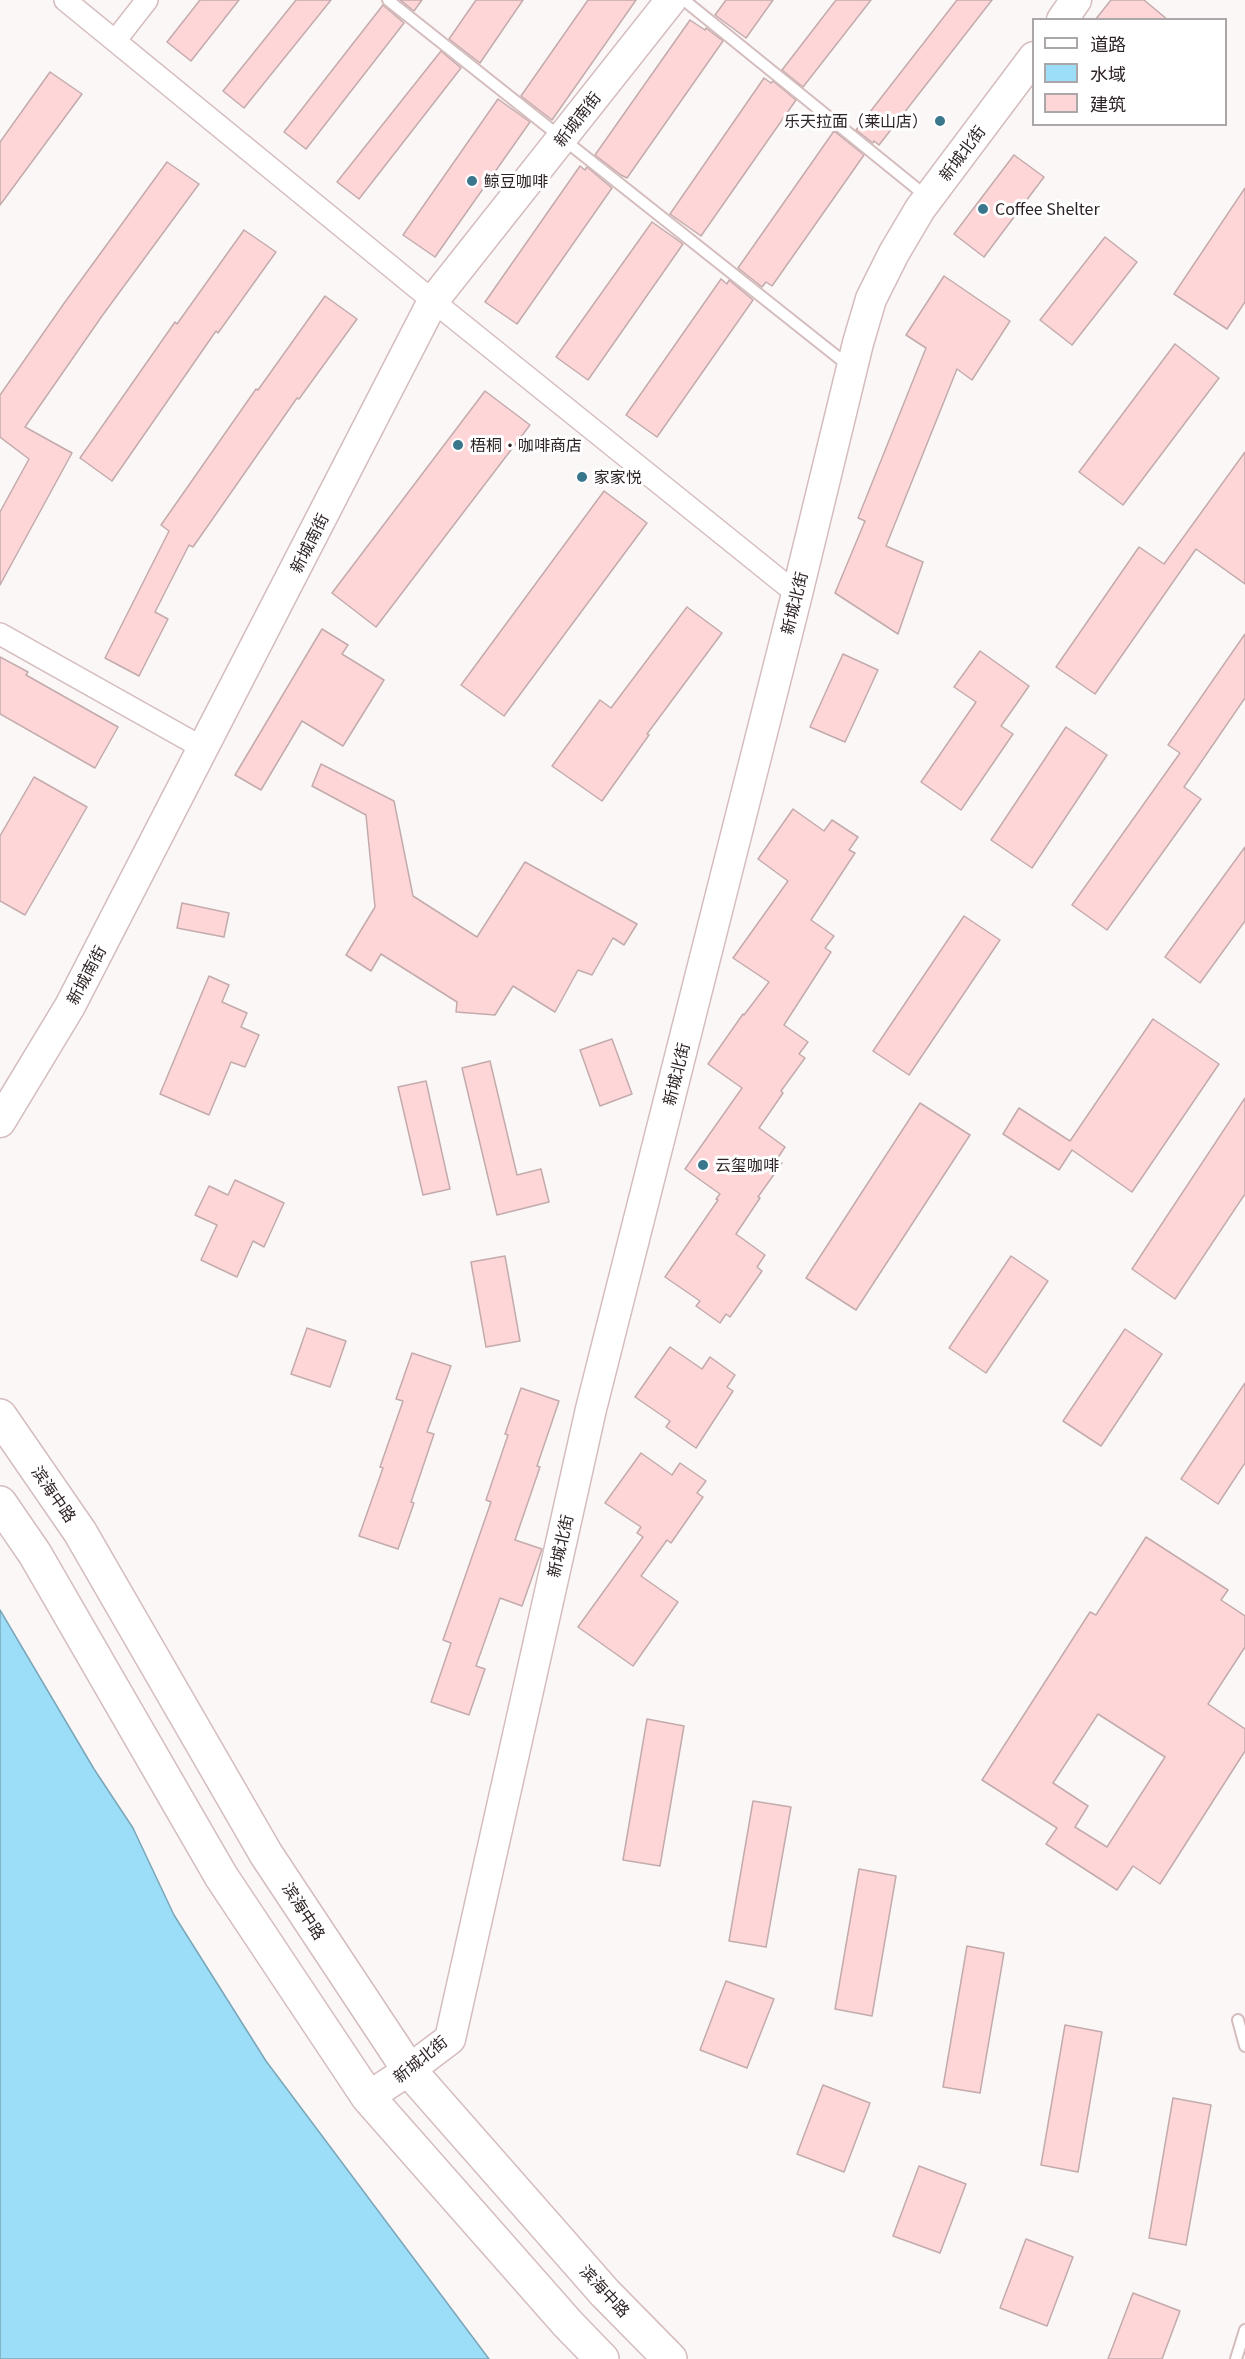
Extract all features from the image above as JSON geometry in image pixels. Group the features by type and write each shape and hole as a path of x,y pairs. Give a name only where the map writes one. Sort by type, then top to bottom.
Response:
{"main road":[{"name":"滨海中路","path":"0,1416 80,1532 266,1854 409,2070 605,2293 670,2359"},
{"path":"0,1503 35,1554 221,1876 368,2097 568,2324 602,2359"}],"street":[{"path":"65,0 433,301 797,594"},
{"path":"115,41 147,0"},
{"name":"新城南街","path":"0,1122 70,1006 433,301 671,0"},
{"path":"1063,18 1076,0"},
{"name":"新城北街","path":"368,2097 450,2039 591,1409 871,299 894,252 929,197 1032,60"},
{"path":"0,634 203,748"}],"lane":[{"path":"388,0 852,369"},
{"path":"684,0 929,197"},
{"path":"1238,2020 1245,2046"},
{"path":"1236,2359 1245,2330"}],"water":[{"path":"0,1610 94,1769 133,1828 174,1915 266,2061 489,2359 0,2359"}],"building":[{"path":"200,0 239,0 191,61 167,42"},
{"path":"296,0 331,0 244,108 223,91"},
{"path":"400,0 422,0 414,11"},
{"path":"476,0 523,0 480,63 449,39"},
{"path":"588,0 636,0 552,120 521,96"},
{"path":"726,0 773,0 746,38 715,15"},
{"path":"836,0 871,0 803,87 782,70"},
{"path":"957,0 992,0 879,145 874,141 873,143 856,130"},
{"path":"1111,0 1144,0 1166,18 1097,18"},
{"path":"383,5 404,23 306,149 284,132"},
{"path":"690,20 705,30 706,28 723,41 627,178 595,155"},
{"path":"441,51 461,68 359,199 337,182"},
{"path":"50,72 82,94 0,205 0,142"},
{"path":"764,78 771,83 773,81 796,100 701,236 670,214"},
{"path":"498,99 530,122 435,257 403,235"},
{"path":"834,131 864,155 772,286 766,282 762,287 738,268"},
{"path":"1014,155 1044,177 984,257 954,234"},
{"path":"167,162 199,184 102,316 25,427 72,453 0,585 0,512 29,459 0,437 0,395"},
{"path":"580,166 585,170 587,167 612,188 517,324 485,302"},
{"path":"1245,188 1245,302 1227,329 1174,294"},
{"path":"652,222 683,244 588,380 556,357"},
{"path":"244,230 276,252 218,333 216,331 112,481 80,458 175,322 177,324"},
{"path":"1105,237 1137,262 1072,345 1040,320"},
{"path":"944,276 1010,321 972,380 957,369 886,546 923,562 898,634 835,593 865,521 858,518 926,348 906,335"},
{"path":"721,279 727,284 729,280 753,300 657,437 626,415"},
{"path":"325,296 357,319 299,399 297,398 193,547 189,545 155,612 168,619 139,676 105,658 169,531 161,525 256,389 258,390"},
{"path":"1175,344 1219,378 1123,505 1079,472"},
{"path":"485,391 530,425 376,627 332,593"},
{"path":"1245,452 1245,584 1196,549 1095,694 1056,667 1139,547 1164,564"},
{"path":"604,491 647,523 504,716 461,685"},
{"path":"687,607 722,633 647,734 649,735 602,801 552,766 600,700 611,708"},
{"path":"322,629 348,645 342,654 384,680 343,746 302,721 261,790 235,775"},
{"path":"1245,634 1245,698 1184,787 1201,799 1107,930 1072,905 1180,753 1168,745"},
{"path":"980,651 1029,686 1001,726 1013,734 961,810 921,782 976,702 954,687"},
{"path":"843,654 878,670 845,742 810,727"},
{"path":"0,657 28,672 26,675 118,727 95,768 0,714"},
{"path":"1066,727 1107,755 1032,868 991,840"},
{"path":"321,764 394,801 413,896 477,937 525,862 637,924 624,945 613,938 592,975 578,970 555,1012 513,986 495,1015 456,1012 457,1002 381,954 371,971 346,955 375,907 366,815 312,786"},
{"path":"34,777 87,807 25,915 0,901 0,836"},
{"path":"793,809 824,831 832,820 858,837 849,850 855,853 811,920 834,936 825,948 831,952 784,1025 808,1042 799,1054 805,1058 781,1091 783,1093 759,1128 785,1147 777,1159 782,1163 736,1234 765,1255 757,1267 762,1271 730,1317 726,1314 720,1323 696,1306 700,1301 665,1277 720,1194 685,1169 742,1088 708,1064 769,982 733,958 788,881 758,859"},
{"path":"1245,847 1245,921 1200,983 1165,957"},
{"path":"182,903 229,913 224,937 177,928"},
{"path":"964,916 1000,940 909,1075 873,1051"},
{"path":"209,976 229,985 222,1002 247,1013 241,1027 259,1035 245,1067 231,1062 209,1115 160,1094"},
{"path":"1153,1019 1219,1064 1132,1192 1072,1150 1059,1170 1003,1134 1019,1108 1070,1141"},
{"path":"612,1039 632,1094 600,1106 580,1050"},
{"path":"490,1061 517,1175 541,1169 549,1202 497,1215 462,1068"},
{"path":"426,1081 450,1189 423,1195 398,1087"},
{"path":"1245,1098 1245,1194 1175,1299 1132,1269"},
{"path":"920,1103 970,1135 856,1310 806,1278"},
{"path":"235,1180 284,1203 264,1247 253,1241 237,1277 201,1260 217,1225 195,1215 209,1186 228,1195"},
{"path":"505,1256 520,1341 486,1347 471,1262"},
{"path":"1011,1256 1048,1281 986,1373 949,1348"},
{"path":"307,1328 346,1341 330,1387 291,1374"},
{"path":"1125,1329 1162,1354 1101,1446 1063,1421"},
{"path":"670,1347 702,1369 710,1357 735,1375 727,1387 733,1391 696,1448 666,1427 670,1421 635,1397"},
{"path":"412,1353 451,1366 427,1432 434,1434 398,1549 359,1536 403,1401 396,1399"},
{"path":"1245,1383 1245,1463 1218,1504 1181,1479"},
{"path":"521,1388 559,1401 537,1466 540,1467 515,1540 542,1549 522,1606 500,1598 476,1666 485,1669 469,1715 431,1702 451,1643 443,1640 491,1502 486,1500"},
{"path":"641,1453 672,1475 680,1463 706,1481 697,1493 703,1497 671,1543 667,1540 641,1576 678,1602 633,1666 578,1627 643,1537 637,1533 641,1527 605,1503"},
{"path":"1146,1537 1228,1590 1221,1600 1245,1616 1245,1647 1208,1704 1245,1729 1245,1751 1160,1884 1133,1866 1117,1890 1046,1844 1057,1828 982,1780 1090,1612 1096,1615","holes":["1098,1714 1165,1757 1107,1847 1075,1827 1088,1806 1053,1783"]},
{"path":"647,1719 684,1726 660,1866 623,1860"},
{"path":"753,1801 791,1807 766,1947 729,1941"},
{"path":"859,1869 896,1876 872,2016 835,2009"},
{"path":"967,1946 1004,1953 980,2093 943,2087"},
{"path":"726,1981 774,1999 747,2068 700,2050"},
{"path":"1065,2025 1102,2032 1078,2172 1041,2165"},
{"path":"823,2085 870,2103 844,2172 797,2154"},
{"path":"1173,2098 1211,2105 1186,2245 1149,2238"},
{"path":"919,2166 966,2184 940,2253 893,2236"},
{"path":"1026,2239 1073,2257 1047,2326 1000,2308"},
{"path":"1133,2293 1180,2311 1162,2359 1108,2359"}],"place":[{"name":"乐天拉面（莱山店）","path":"940,121"},
{"name":"鲸豆咖啡","path":"472,181"},
{"name":"Coffee Shelter","path":"983,209"},
{"name":"梧桐·咖啡商店","path":"458,445"},
{"name":"家家悦","path":"582,477"},
{"name":"云玺咖啡","path":"703,1165"}]}
